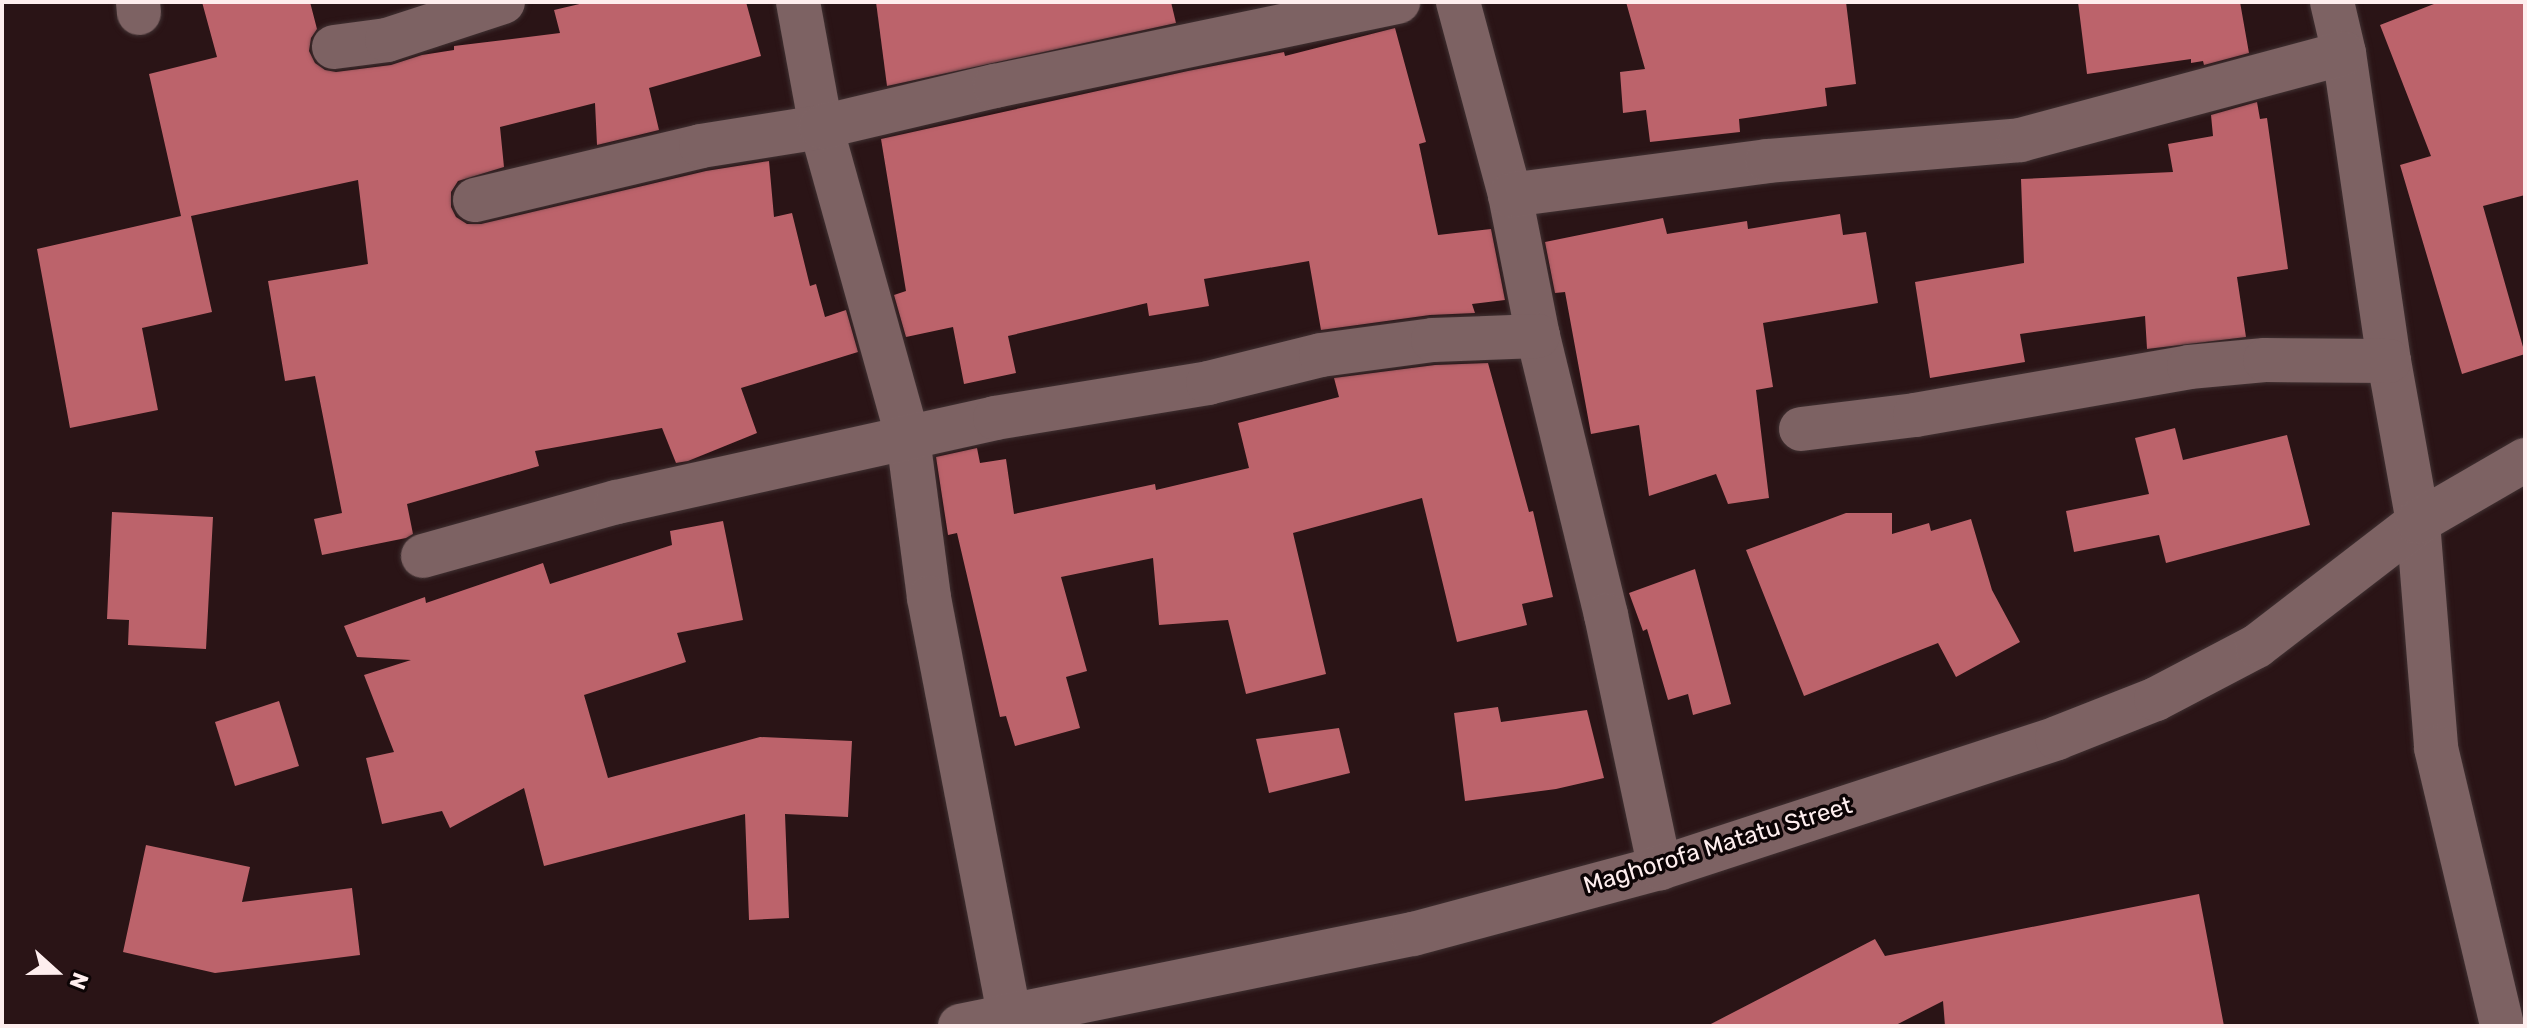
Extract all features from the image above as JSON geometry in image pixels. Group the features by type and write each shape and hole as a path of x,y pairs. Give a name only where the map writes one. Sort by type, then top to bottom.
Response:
{"street":[{"path":"334,47 387,40 503,2"},
{"path":"798,2 821,127 908,438 929,598 1009,1013"},
{"path":"475,200 701,146 821,127 1011,82 1398,2"},
{"path":"1458,2 1510,195 1538,336 1606,615 1660,868"},
{"path":"2332,2 2344,53 2389,361 2418,522 2436,748 2502,1026"},
{"path":"1510,195 1767,161 2020,140 2344,53"},
{"path":"423,556 617,502 995,418 1208,383 1321,355 1433,340 1538,336"},
{"path":"1801,429 1915,415 2189,367 2265,360 2389,361"},
{"name":"Maghorofa Matatu Street","path":"960,1026 1009,1013 1413,934 1660,868 2057,738 2156,699 2257,646 2418,522 2525,460"}],"building":[{"path":"202,2 310,2 317,29 311,38 309,51 315,63 325,70 336,72 391,65 422,55 454,50 454,46 560,33 554,10 588,2 746,2 761,56 649,88 659,130 597,145 595,103 500,127 504,167 458,181 451,192 451,207 456,217 467,224 481,224 706,171 769,161 774,217 792,213 810,286 816,284 825,317 846,310 858,352 741,388 757,433 688,461 676,463 662,428 535,451 539,466 407,504 413,534 406,538 322,555 314,519 342,513 315,376 285,381 268,281 368,264 358,180 191,216 212,312 142,328 158,410 70,428 37,249 181,216 149,74 217,57"},
{"path":"876,2 1171,2 1176,23 887,86"},
{"path":"1626,2 1846,2 1856,84 1825,88 1827,106 1739,119 1740,132 1650,142 1646,110 1623,113 1620,72 1645,69"},
{"path":"2078,2 2240,2 2249,53 2204,65 2203,61 2191,63 2191,59 2087,74"},
{"path":"2439,2 2525,2 2525,195 2483,206 2525,354 2462,374 2400,165 2431,156 2380,25"},
{"path":"1395,28 1426,142 1419,144 1438,235 1491,229 1505,300 1472,304 1475,313 1430,315 1321,330 1309,261 1204,279 1209,306 1149,316 1147,303 1008,336 1016,373 964,384 953,327 906,337 894,295 906,291 881,139 1188,71 1284,52 1285,56"},
{"path":"2257,102 2260,119 2267,118 2288,269 2237,277 2246,337 2147,349 2145,316 2020,334 2025,362 1930,378 1915,282 2024,263 2021,179 2173,172 2168,144 2213,136 2211,115"},
{"path":"1840,214 1843,235 1866,232 1878,303 1763,323 1773,387 1756,390 1769,498 1728,504 1716,474 1649,496 1639,425 1591,434 1565,292 1555,293 1545,242 1663,218 1667,234 1747,221 1748,229"},
{"path":"1488,363 1529,512 1533,511 1553,597 1522,604 1527,625 1457,642 1422,498 1293,533 1326,674 1246,694 1228,620 1159,625 1153,558 1061,577 1087,671 1066,677 1080,728 1015,746 1006,716 1000,717 957,533 948,535 936,457 977,448 980,463 1006,459 1014,514 1155,484 1156,490 1249,468 1238,423 1339,397 1334,378 1435,365"},
{"path":"2175,428 2183,460 2287,435 2310,525 2166,563 2159,535 2074,552 2066,511 2149,494 2135,438"},
{"path":"112,512 213,517 206,649 128,645 129,620 107,619"},
{"path":"1846,513 1892,513 1892,534 1929,523 1931,531 1971,519 1992,590 2020,642 1956,677 1938,643 1804,696 1746,550"},
{"path":"723,521 743,620 677,633 686,662 584,695 608,778 760,737 852,741 848,817 785,814 789,918 749,920 745,814 544,866 524,788 450,828 442,811 382,824 366,758 394,752 364,675 411,660 357,657 344,626 425,597 426,603 543,563 550,584 672,545 670,531"},
{"path":"1695,569 1731,704 1693,715 1688,694 1668,700 1647,629 1643,631 1629,593"},
{"path":"279,701 299,766 235,786 215,722"},
{"path":"1498,707 1501,722 1587,710 1604,778 1556,789 1465,801 1454,713"},
{"path":"1339,728 1350,773 1269,793 1256,739"},
{"path":"146,845 250,867 242,902 352,888 360,955 215,973 123,952"},
{"path":"2199,894 2224,1026 1945,1026 1943,1001 1894,1026 1707,1026 1875,939 1885,956"}]}
